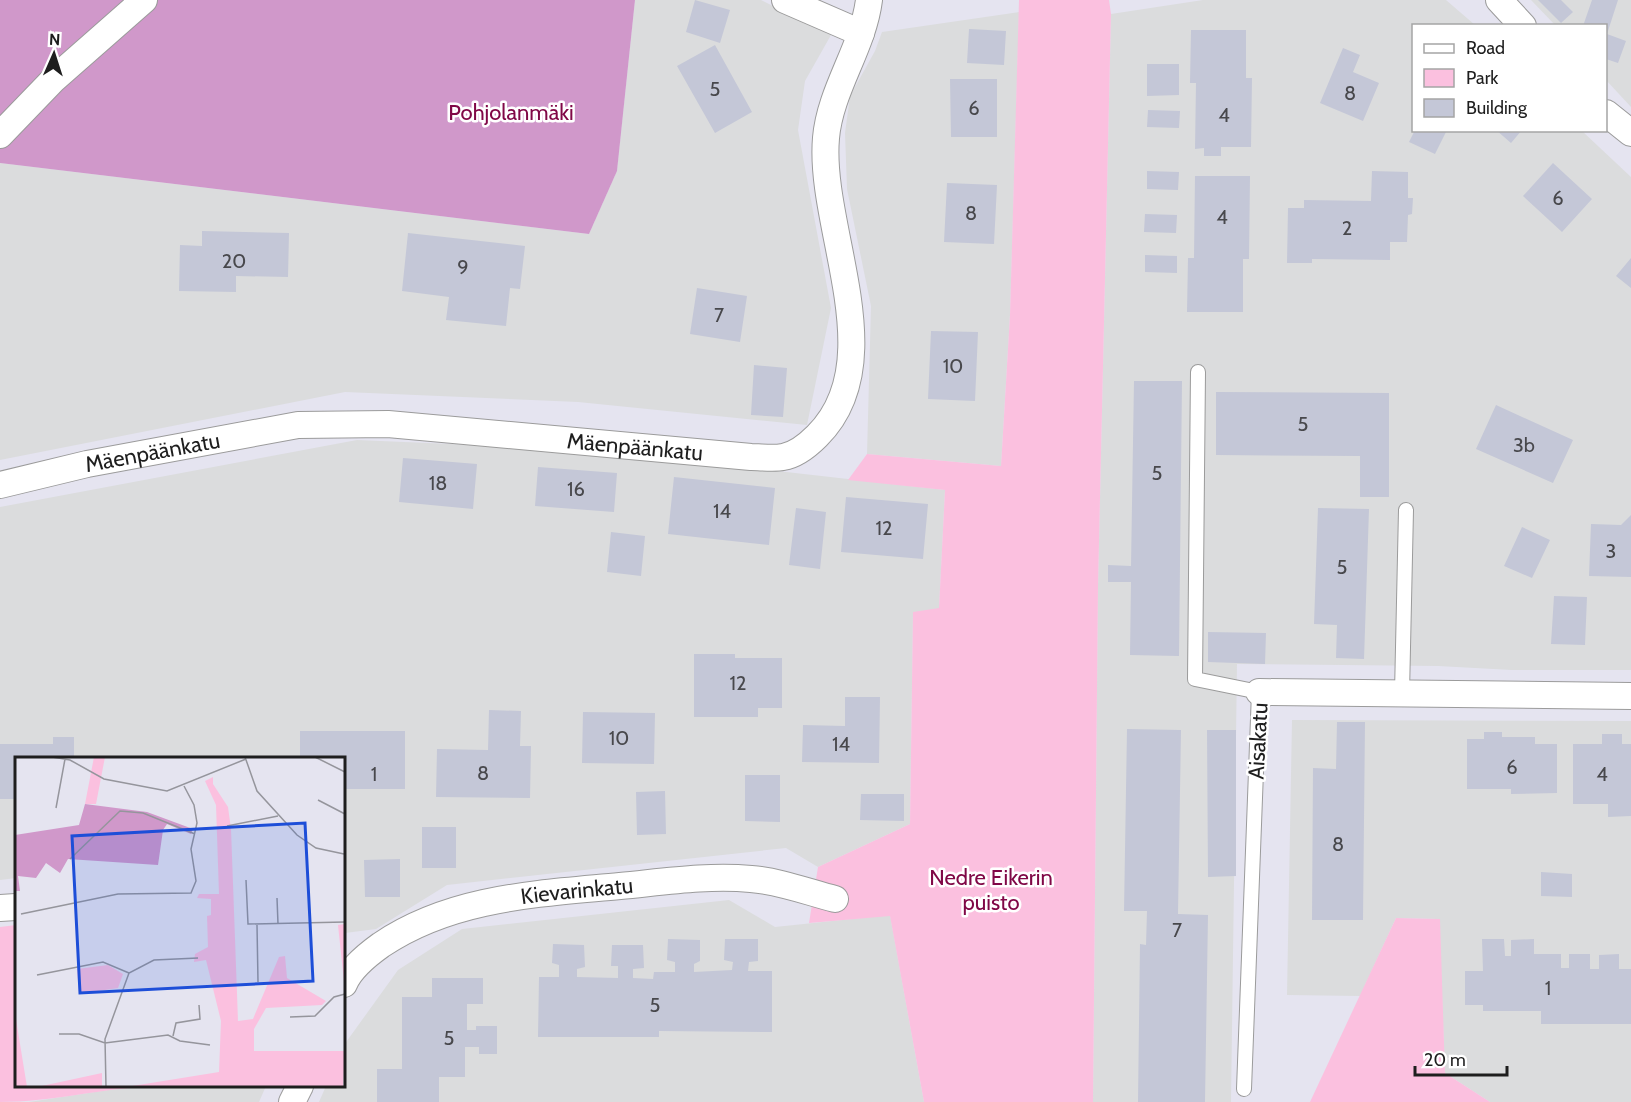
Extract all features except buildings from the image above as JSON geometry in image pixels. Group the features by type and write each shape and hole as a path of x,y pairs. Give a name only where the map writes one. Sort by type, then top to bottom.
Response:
{"street":[{"path":"0,135 53,80 144,0"},
{"path":"785,0 861,33"},
{"name":"Mäenpäänkatu","path":"0,485 87,464 298,425 388,424 751,457 784,457 807,446 828,425 841,400 849,364 851,324 846,277 833,219 826,137 835,99 861,33 869,0"},
{"path":"1499,0 1521,24"},
{"path":"1607,115 1631,134"},
{"name":"Aisakatu","path":"1259,692 1631,696"},
{"name":"Kievarinkatu","path":"345,978 369,953 404,930 436,915 475,904 529,895 719,877 754,879 835,899"},
{"path":"0,908 15,907"},
{"path":"292,1102 300,1087"}],"lane":[{"path":"1198,372 1195,679 1259,692"},
{"path":"1402,693 1406,510"},
{"name":"Aisakatu","path":"1244,1089 1259,692"}],"shaded area":[{"path":"635,0 761,0 831,35 805,81 798,130 831,308 807,425 578,402 345,392 0,460 0,163 589,234 617,171"},
{"path":"1203,0 1446,0 1474,24 1412,24 1412,132 1583,132 1631,177 1631,670 1512,670 1438,666 1237,664 1231,1102 1093,1102 1098,587 1111,14"},
{"path":"1531,0 1631,0 1631,107 1607,81 1607,24 1554,24"},
{"path":"1019,12 1010,315 1001,466 867,454 871,306 847,189 845,133 850,96 875,51 882,32"},
{"path":"357,440 519,447 653,457 945,490 939,609 913,613 910,824 818,867 786,848 447,885 376,929 345,933 345,757 15,757 15,878 0,880 0,507"},
{"path":"1292,720 1631,721 1631,1102 1490,1102 1445,1073 1439,919 1396,918 1360,996 1287,995"},
{"path":"729,900 775,927 890,915 924,1102 319,1102 326,1087 345,1087 345,1044 398,970 462,929"},
{"path":"128,1087 266,1087 259,1102 29,1102"}],"green space":[{"name":"Pohjolanmäki","path":"0,0 635,0 617,171 589,234 0,163"},
{"name":"Nedre Eikerin puisto","path":"1019,0 1109,0 1111,14 1098,587 1093,1102 924,1102 890,916 809,923 818,867 910,824 913,612 939,608 945,490 848,480 867,454 1001,466 1010,315"},
{"path":"1396,918 1440,919 1445,1073 1490,1102 1310,1102"},
{"path":"15,925 15,1087 143,1087 39,1100 0,1102 0,927"}]}
